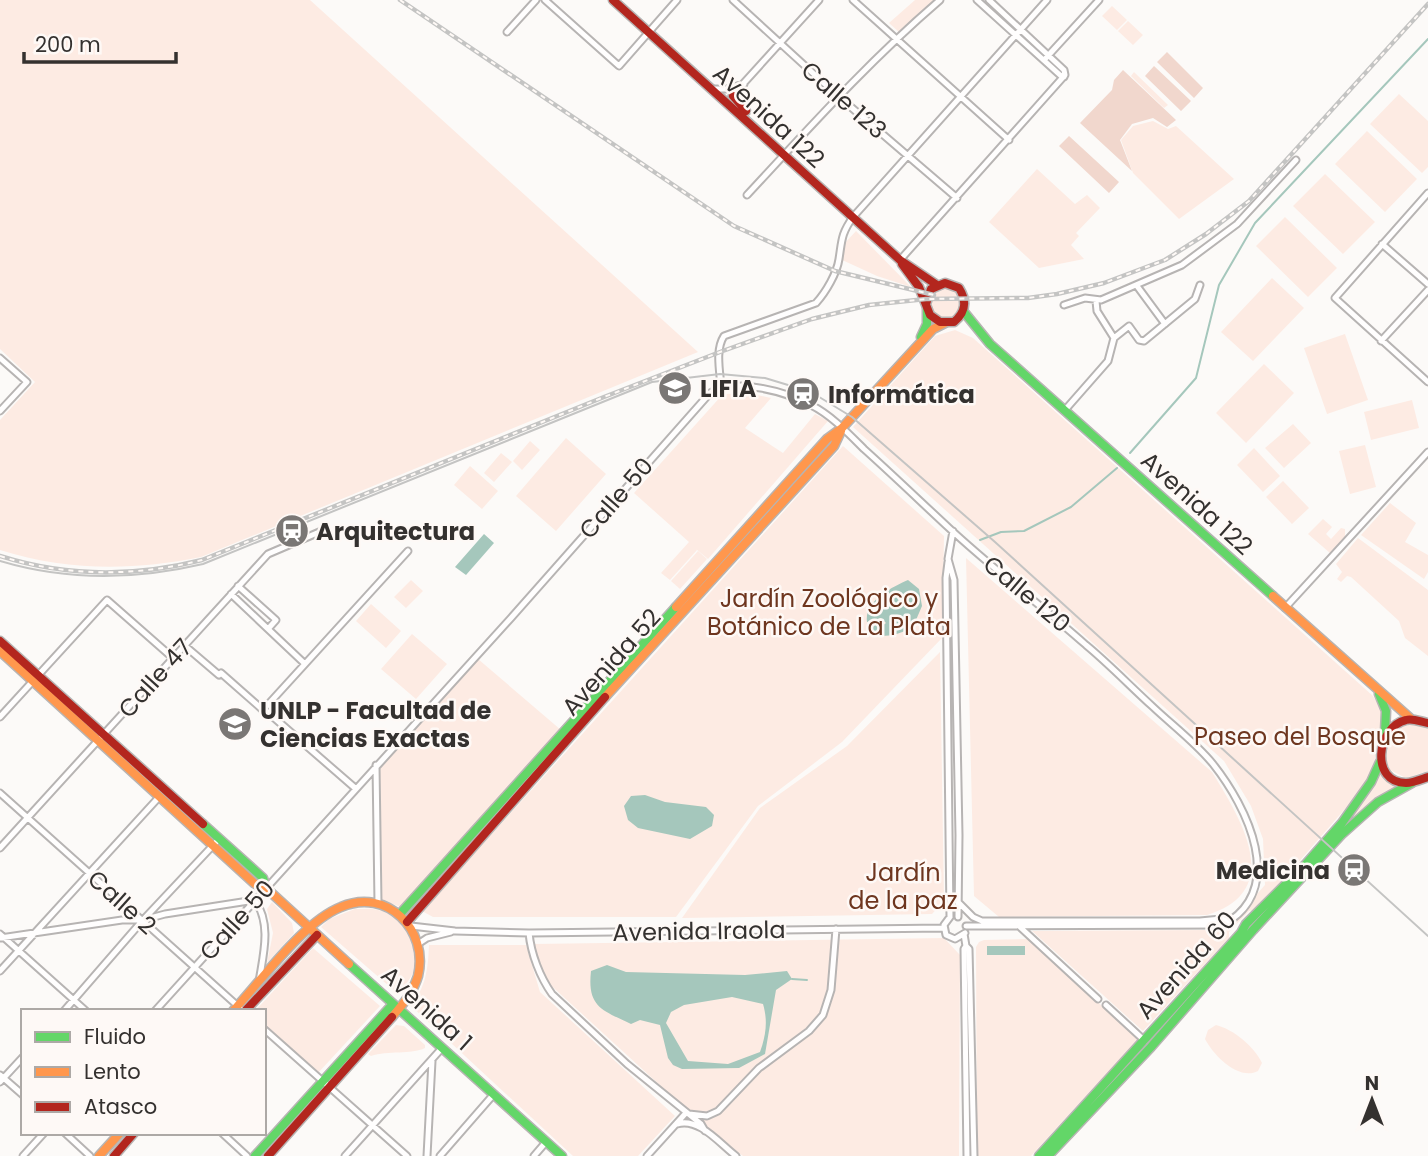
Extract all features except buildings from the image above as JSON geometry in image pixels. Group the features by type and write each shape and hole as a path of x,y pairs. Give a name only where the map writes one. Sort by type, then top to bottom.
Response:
{"main road":[{"name":"Avenida 122","path":"613,0 900,260 937,285"},
{"path":"733,96 750,115 761,134"},
{"name":"Avenida 122","path":"900,260 919,288 927,307"},
{"path":"944,283 959,288 966,300 964,312 948,323 938,321 927,307 928,293 937,285 944,283"},
{"name":"Avenida 52","path":"914,348 927,324 927,307"},
{"name":"Avenida 122","path":"964,312 990,344"},
{"name":"Avenida 122","path":"948,323 964,327 990,344 1410,718"},
{"name":"Avenida 52","path":"400,914 827,439 842,428 933,329 948,323"},
{"name":"Avenida 52","path":"409,924 620,680 834,446 842,428"},
{"name":"Avenida 1","path":"0,640 36,678 216,842"},
{"name":"Avenida 1","path":"0,651 36,678"},
{"path":"1378,691 1386,711 1385,733"},
{"path":"1385,733 1396,723 1410,718 1425,719"},
{"name":"Avenida 60","path":"1039,1156 1357,804 1370,785 1380,762 1385,733"},
{"name":"Avenida 1","path":"101,737 160,796 263,878 266,888 309,928 562,1156"},
{"path":"1380,762 1394,780 1412,783"},
{"name":"Avenida 60","path":"1048,1156 1151,1047 1253,930 1341,835 1378,802 1428,777"},
{"path":"240,1009 259,982 309,928 339,907 359,902 378,903 400,914 409,924 418,944 420,969 414,990 326,1085 268,1156"},
{"path":"240,1009 317,935"},
{"path":"255,1156 326,1085"},
{"path":"99,1156 118,1135"},
{"path":"114,1156 132,1135"}],"street":[{"path":"507,32 536,0"},
{"path":"545,0 619,66 677,0"},
{"name":"Calle 123","path":"733,0 838,96 957,198"},
{"path":"722,99 733,96 819,0"},
{"path":"853,0 1009,140"},
{"path":"747,195 895,38 940,0"},
{"path":"977,0 1046,58"},
{"path":"900,260 1065,76 989,0"},
{"path":"720,387 720,342 724,336 816,303 822,297 839,260 843,231 853,217 1047,0"},
{"path":"1046,58 1100,0"},
{"path":"711,89 726,89 744,84"},
{"path":"1063,305 1085,298 1096,301 1137,286 1198,255 1237,224 1296,160"},
{"path":"1428,193 1335,298 1428,383"},
{"path":"1382,244 1428,284"},
{"path":"1065,410 1108,361 1114,338 1129,327 1142,342 1195,299 1200,285"},
{"path":"1137,286 1165,324"},
{"path":"1381,341 1428,290"},
{"path":"1096,301 1097,311 1114,338"},
{"path":"0,358 27,382 0,411"},
{"name":"Calle 120","path":"720,387 751,387 796,398 822,412 950,529 1087,645 1211,761 1230,788 1249,825 1255,846 1257,881 1244,907 1231,921"},
{"name":"Calle 50","path":"157,1009 511,618 710,393 720,387"},
{"path":"1286,608 1428,452"},
{"path":"950,529 946,578 950,917"},
{"name":"Calle 47","path":"0,848 268,554 324,530"},
{"path":"264,709 408,551"},
{"path":"948,559 954,580 958,916 966,926"},
{"path":"238,586 276,620 268,629"},
{"path":"231,594 305,664"},
{"path":"0,717 107,600 173,658"},
{"path":"185,646 219,675 221,673 355,788"},
{"path":"376,765 378,903"},
{"name":"Calle 2","path":"0,793 240,1009"},
{"path":"0,971 160,796"},
{"path":"66,1009 143,920 216,842"},
{"path":"1,936 122,920 143,920 255,900 262,910 265,937 259,982"},
{"path":"958,902 973,917 982,921 1231,921"},
{"path":"958,916 950,917 943,928 946,935 952,939 964,934"},
{"path":"966,926 1206,926 1223,925 1231,921"},
{"name":"Avenida Iraola","path":"409,924 455,931 528,933 943,928"},
{"path":"966,926 964,934 969,949 974,1156"},
{"path":"1020,927 1098,999"},
{"path":"685,1114 707,1116 718,1111 759,1068 809,1031 823,1015 831,990 836,929"},
{"name":"Avenida Iraola","path":"418,944 428,938 455,931"},
{"path":"528,933 543,981 552,994 627,1064 685,1114 701,1124 705,1131"},
{"path":"1,936 84,1009"},
{"path":"966,946 967,1156"},
{"path":"1106,1005 1151,1047"},
{"path":"266,1031 407,1156"},
{"path":"345,1156 442,1048"},
{"path":"21,1059 1,1078 21,1093"},
{"path":"426,1156 432,1061"},
{"path":"440,1156 494,1094"},
{"path":"647,1156 685,1114"},
{"path":"677,1124 688,1122 705,1131 736,1156"},
{"path":"23,1156 42,1135"},
{"path":"67,1135 90,1156"},
{"path":"224,1135 247,1156"},
{"path":"534,1156 546,1142"}],"green space":[{"path":"0,0 310,0 698,352 201,557 150,565 100,567 50,562 0,550 0,420 35,382 0,349"},
{"path":"915,0 937,0 899,32 889,23"},
{"path":"1112,6 1127,20 1117,30 1102,16"},
{"path":"1128,21 1143,35 1133,45 1118,31"},
{"path":"1134,72 1168,105 1164,108 1131,76"},
{"path":"1399,94 1428,121 1428,167 1422,173 1370,124"},
{"path":"1153,121 1168,129 1176,126 1234,179 1179,219 1133,173 1121,140 1133,126"},
{"path":"1367,131 1417,179 1385,212 1335,164"},
{"path":"1037,169 1075,204 1087,195 1100,208 1076,233 1079,236 1071,245 1084,259 1039,268 989,222"},
{"path":"1325,174 1375,222 1343,254 1293,206"},
{"path":"1285,217 1337,268 1308,297 1256,246"},
{"path":"856,231 911,287 877,276 840,259 844,244"},
{"path":"1272,278 1304,308 1253,361 1221,332"},
{"path":"945,287 961,295 961,313 945,321 930,310 933,292"},
{"name":"Paseo del Bosque","path":"955,330 973,338 1373,696 1383,712 1373,770 1365,786 1257,910 1249,911 1229,932 1229,938 1143,1031 1032,931 1210,930 1231,923 1265,885 1263,839 1251,806 1224,761 853,427 935,336"},
{"path":"1345,334 1368,400 1327,414 1304,348"},
{"path":"1264,364 1294,393 1246,443 1216,413"},
{"path":"748,393 771,398 745,428 783,453 815,414 828,421 708,559 696,549 670,580 661,573 689,542 634,493 723,394"},
{"path":"1412,400 1419,428 1371,440 1364,412"},
{"path":"1293,424 1311,443 1284,468 1265,448"},
{"path":"566,438 606,474 556,531 516,496"},
{"path":"530,441 540,450 522,470 513,461"},
{"path":"1365,445 1376,487 1350,494 1339,451"},
{"name":"Jardín Zoológico y Botánico de La Plata","path":"843,446 944,536 942,638 842,742 758,806 676,917 433,917 422,911"},
{"path":"1254,448 1280,476 1263,492 1237,465"},
{"path":"501,453 512,462 494,482 484,473"},
{"path":"470,466 498,491 482,509 454,485"},
{"path":"1283,481 1309,508 1292,524 1266,497"},
{"path":"1390,503 1416,523 1405,542 1428,555 1428,572 1424,579 1361,535"},
{"path":"1323,519 1332,527 1326,534 1331,539 1341,528 1345,529 1345,537 1330,553 1308,534"},
{"path":"1358,538 1428,590 1428,656 1405,638 1399,621 1351,577 1347,576 1341,582 1337,579 1342,572 1336,564"},
{"path":"698,551 707,559 680,589 671,581"},
{"name":"Paseo del Bosque","path":"966,558 1212,772 1235,811 1250,852 1251,872 1245,889 1231,904 1207,915 999,917 974,896"},
{"path":"411,580 423,591 406,608 394,597"},
{"path":"371,604 401,631 386,648 356,621"},
{"path":"412,634 447,664 416,699 381,669"},
{"name":"Jardín de la paz","path":"940,652 944,901 932,914 682,918 760,808 847,746"},
{"path":"478,659 561,730 404,908 381,900 378,765"},
{"path":"1405,723 1428,727 1428,771 1406,778 1390,770 1386,760 1390,735"},
{"path":"1380,771 1386,780 1398,786 1362,809 1331,842"},
{"path":"272,902 292,923 294,933 267,963 273,933 267,909"},
{"path":"355,909 373,909 394,917 411,939 415,956 414,969 398,994 321,927 329,919"},
{"path":"944,938 960,955 959,1156 743,1156 711,1132 545,980 533,944"},
{"path":"1029,939 1138,1039 1031,1156 977,1156 976,947 984,940"},
{"path":"429,945 526,945 540,992 675,1116 638,1156 573,1156 410,1005 423,985"},
{"path":"313,948 380,1006 318,1073 266,1027 266,1009 257,1009"},
{"path":"396,1025 404,1026 425,1048 371,1056 368,1054"},
{"path":"1216,1025 1249,1045 1262,1063 1258,1071 1243,1073 1235,1070 1214,1053 1205,1039 1208,1030"}],"shaded area":[{"path":"1167,52 1203,88 1194,98 1157,62"},
{"path":"1154,66 1191,101 1181,111 1145,76"},
{"path":"1123,70 1176,120 1167,127 1153,118 1132,124 1120,140 1132,171 1080,123 1112,90 1114,80"},
{"path":"1069,136 1119,182 1109,193 1059,146"},
{"path":"484,534 494,543 466,575 455,567"},
{"path":"908,580 919,589 922,606 913,627 891,635 867,631 867,627 876,623 879,628 886,623 881,618 867,622 867,614 874,601"},
{"path":"645,795 665,802 706,807 714,815 712,826 690,839 638,828 628,820 624,806 631,796"},
{"path":"987,946 1025,946 1025,955 987,955"},
{"path":"607,965 626,972 745,975 787,971 792,979 776,990 765,1054 739,1068 682,1069 673,1065 668,1058 660,1025 640,1020 631,1024 599,1006 591,992 591,971","holes":["732,997 763,1004 766,1028 760,1052 728,1064 688,1061 666,1023 671,1012 684,1005"]}],"waterway":[{"path":"1130,453 1196,378 1219,285 1255,223 1428,39"},
{"path":"980,540 1001,532 1024,531 1071,507 1117,468"},
{"path":"792,979 807,980"}],"tram line":[{"path":"0,561 50,572 101,576 152,573 203,564 652,382 720,374 765,378 811,392 852,417 995,542 1428,936"}],"railway":[{"path":"400,0 734,226 835,271 934,295"},
{"path":"0,556 50,568 101,572 151,570 202,560 604,397 812,319 869,305 926,299 1028,298 1057,294 1104,283 1165,260 1206,234 1249,201 1428,4"}],"traffic: fast":[{"path":"921,337 927,324 927,310"},
{"path":"964,312 990,344 1273,596"},
{"path":"400,914 676,607"},
{"path":"1379,694 1386,711 1385,732"},
{"path":"1039,1156 1241,933 1246,924 1306,864 1342,823 1371,782 1380,762"},
{"path":"1048,1156 1151,1047 1253,930 1341,835 1378,802 1412,783"},
{"path":"203,824 263,878 266,888"},
{"path":"349,964 562,1156"},
{"path":"255,1156 393,1004"}],"traffic: slow":[{"path":"676,607 827,439 842,428 933,329 945,323"},
{"path":"605,697 834,446 841,431"},
{"path":"1273,596 1410,718"},
{"path":"0,651 255,884 266,888 349,964"},
{"path":"235,1009 312,925 341,907 358,902 374,903 401,917 411,929 417,943 420,959 418,976 407,998 392,1017"},
{"path":"99,1156 118,1135"}],"traffic: jam":[{"path":"613,0 900,260 937,285"},
{"path":"733,96 746,111"},
{"path":"902,264 919,287 930,315 940,322 954,322 961,314 964,302 959,288 945,283 931,289 926,304"},
{"path":"0,641 203,824"},
{"path":"407,922 605,697"},
{"path":"1428,723 1406,720 1396,725 1388,733 1381,754 1382,765 1394,781 1409,783 1428,777"},
{"path":"247,1009 317,935"},
{"path":"268,1156 392,1017"},
{"path":"114,1156 132,1135"}],"place":[{"name":"LIFIA","path":"675,388"},
{"name":"Informática","path":"803,394"},
{"name":"Arquitectura","path":"292,531"},
{"name":"UNLP - Facultad de Ciencias Exactas","path":"235,724"},
{"name":"Medicina","path":"1354,870"}]}
